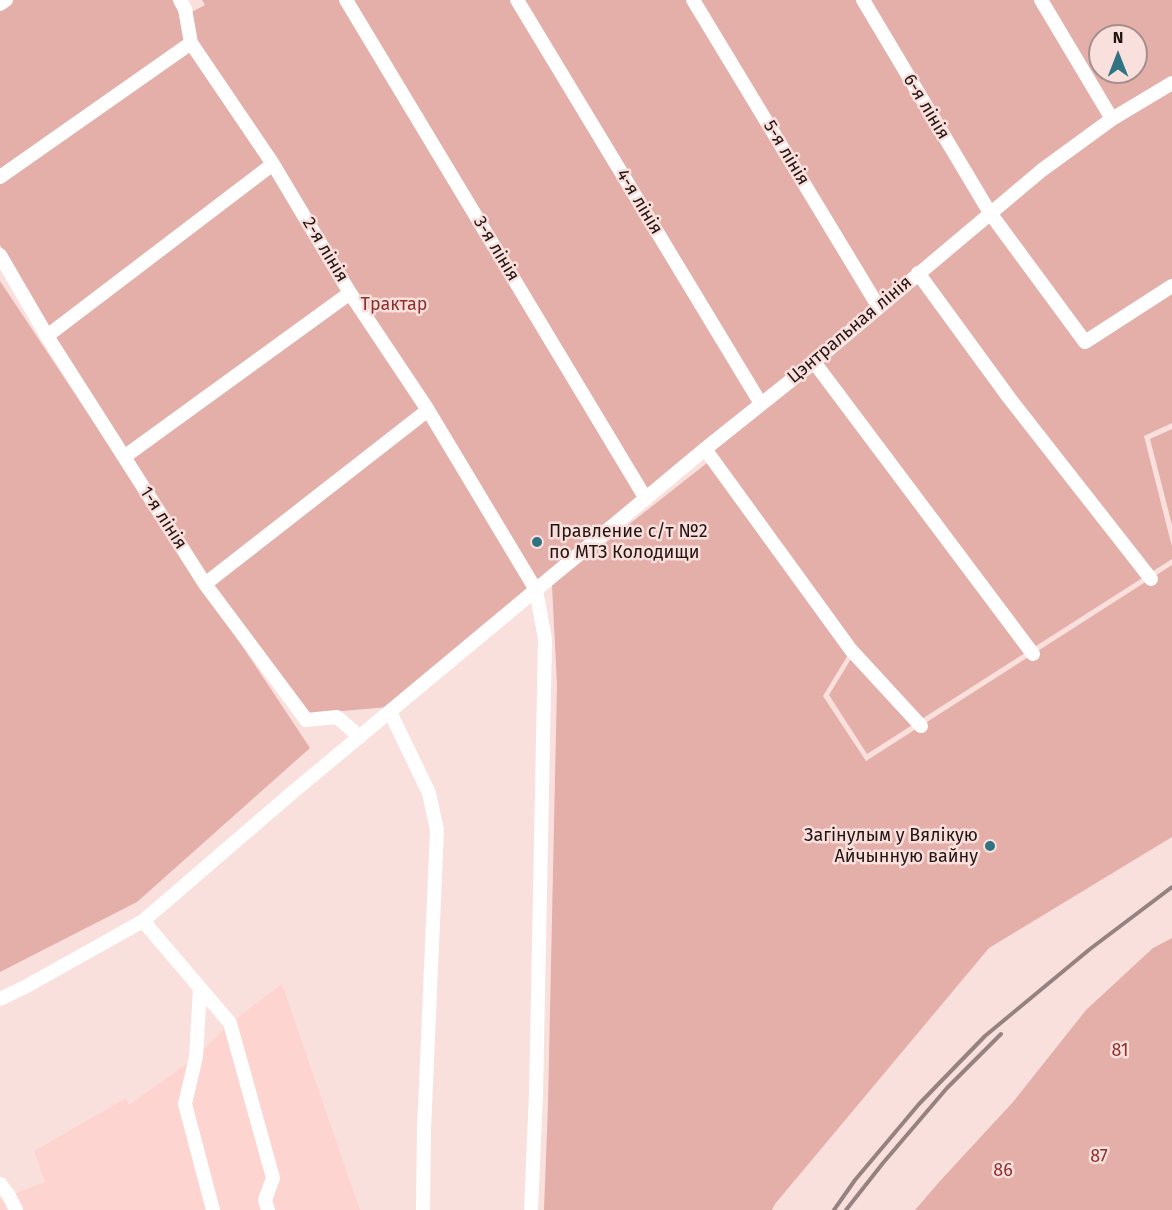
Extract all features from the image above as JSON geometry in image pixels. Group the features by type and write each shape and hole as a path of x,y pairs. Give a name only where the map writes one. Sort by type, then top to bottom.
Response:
{"street":[{"path":"0,4 6,0"},
{"name":"2-я лінія","path":"180,0 186,9 191,43 273,164 350,293 428,410 536,590"},
{"name":"3-я лінія","path":"346,0 646,499"},
{"name":"4-я лінія","path":"517,0 761,404"},
{"name":"5-я лінія","path":"693,0 878,306"},
{"name":"6-я лінія","path":"863,0 990,213 1085,342 1172,286"},
{"path":"1041,0 1112,119"},
{"path":"0,177 191,43"},
{"name":"Цэнтральная лінія","path":"0,999 143,921 360,737 705,449 814,362 1042,170 1112,119 1172,83"},
{"path":"47,336 273,164"},
{"name":"1-я лінія","path":"0,255 47,336 205,584 306,720 337,717 360,737"},
{"path":"918,273 1010,399 1151,579"},
{"path":"124,457 350,293"},
{"path":"814,362 1033,654"},
{"path":"205,584 428,410"},
{"path":"705,449 851,650 921,726"},
{"path":"531,1210 536,1094 545,639 536,590"},
{"path":"390,712 429,793 437,830 424,1117 423,1210"},
{"path":"143,921 230,1023 273,1178 265,1200 268,1210"},
{"path":"200,988 196,1057 186,1104 213,1210"},
{"path":"4,1189 16,1210"}],"shaded area":[{"path":"282,984 360,1210 0,1210 0,1199 45,1182 34,1151 126,1098 129,1105 196,1057 230,1023"}],"green space":[{"name":"Трактар","path":"0,0 174,0 184,16 205,5 202,0 1172,0 1172,423 1144,436 1172,547 1172,559 867,754 829,695 857,649 705,441 388,707 308,714 210,581 51,333 0,245"},
{"path":"0,281 310,748 137,902 0,972"},
{"path":"1172,429 1172,525 1150,439"},
{"path":"712,459 851,650 823,696 866,761 1172,565 1172,837 989,948 772,1210 544,1210 557,685 552,585"},
{"path":"1172,938 1172,1210 915,1210 1013,1102 1086,1010 1153,948"}],"railway":[{"path":"834,1210 855,1180 919,1104 985,1036 1090,949 1172,887"},
{"path":"846,1210 947,1088 1001,1034"}],"place":[{"name":"Правление с/т №2 по МТЗ Колодищи","path":"537,542"},
{"name":"Загінулым у Вялікую Айчынную вайну","path":"990,846"}],"park label":[{"name":"81","path":"1120,1051"},
{"name":"87","path":"1099,1157"},
{"name":"86","path":"1003,1171"}]}
